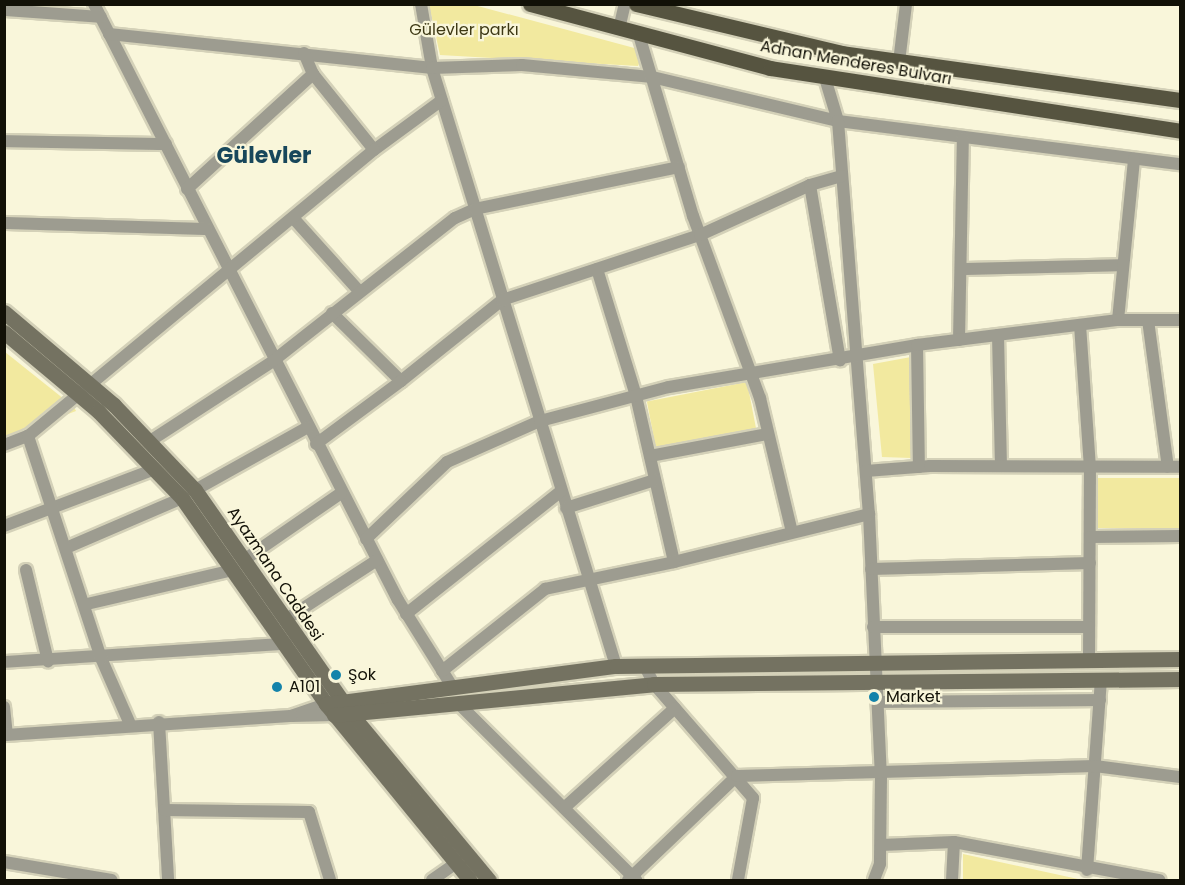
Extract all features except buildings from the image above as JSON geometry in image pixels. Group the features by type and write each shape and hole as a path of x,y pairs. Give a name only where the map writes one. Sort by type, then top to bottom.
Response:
{"main road":[{"name":"Adnan Menderes Bulvarı","path":"531,4 639,35 825,78 1180,131"},
{"name":"Adnan Menderes Bulvarı","path":"636,4 783,42 899,62 1180,100"}],"street":[{"path":"94,4 341,493 406,614 453,688"},
{"path":"421,4 432,68 561,490 586,580 616,666"},
{"path":"619,29 625,4"},
{"path":"899,62 906,4"},
{"path":"4,10 101,17"},
{"path":"109,34 432,68 522,65 652,77 838,121 1180,165"},
{"path":"639,35 700,235 751,374 792,532"},
{"path":"304,53 313,74 374,150"},
{"path":"188,189 313,74"},
{"path":"825,78 838,121 869,514 881,776 881,845 874,880"},
{"path":"4,445 28,436 86,391 295,220 374,150 442,100"},
{"path":"959,339 963,138"},
{"path":"4,141 166,144"},
{"path":"1118,320 1134,159"},
{"path":"150,441 273,360 360,291 475,209 679,167"},
{"path":"316,444 401,381 502,300 700,235 810,185 842,176"},
{"path":"810,185 840,360"},
{"path":"295,220 360,291"},
{"path":"4,223 207,229"},
{"path":"960,269 1123,265"},
{"path":"597,269 636,396 674,562"},
{"name":"Ayazmana Caddesi","path":"4,312 86,391 155,469 188,494"},
{"path":"332,313 401,381"},
{"path":"366,539 447,462 540,421 636,396 917,345 1118,320 1180,320"},
{"path":"866,471 919,467 1174,467 1148,320"},
{"path":"1080,325 1090,467 1089,659"},
{"name":"Ayazmana Caddesi","path":"4,332 150,441 238,565 286,644 455,864 470,880"},
{"path":"998,335 1002,466"},
{"path":"917,345 919,467"},
{"path":"66,548 188,494 308,428"},
{"path":"650,456 768,434"},
{"path":"28,436 52,510 87,604 101,658 130,724"},
{"path":"4,526 52,510 155,469"},
{"path":"566,508 655,480"},
{"path":"406,614 561,490"},
{"path":"87,604 238,565 341,493"},
{"path":"442,671 545,589 674,562 869,514"},
{"path":"1090,537 1180,536"},
{"path":"285,620 377,560"},
{"path":"871,569 1089,563"},
{"name":"Ayazmana Caddesi","path":"238,565 285,620 334,707"},
{"path":"26,570 48,661"},
{"path":"873,627 1089,627"},
{"path":"4,662 101,658 286,644"},
{"path":"4,707 5,735 159,722 291,716 453,688 644,664 1180,658"},
{"path":"644,664 654,684 737,776 753,798 738,880"},
{"path":"334,707 351,714 654,684 877,678 1180,679"},
{"path":"1087,870 1101,680"},
{"path":"879,702 1100,700"},
{"path":"459,704 632,879 737,776 881,776 1095,766 1180,777"},
{"path":"564,808 675,708"},
{"path":"351,714 489,880"},
{"path":"159,722 168,880"},
{"path":"164,810 309,813 330,880"},
{"path":"881,845 954,842 1087,870 1160,880"},
{"path":"952,880 954,842"},
{"path":"4,862 76,877 112,880"},
{"path":"432,880 455,864"}],"green space":[{"name":"Gülevler parkı","path":"429,5 474,5 638,49 641,59 638,66 440,55"},
{"path":"5,352 74,407 76,411 5,438"},
{"path":"911,357 911,458 882,457 873,364"},
{"path":"747,382 756,430 656,450 647,401"},
{"path":"1098,478 1180,478 1180,528 1098,528"},
{"path":"963,854 1078,879 1089,880 963,880"}],"place":[{"name":"Şok","path":"336,675"},
{"name":"A101","path":"277,687"},
{"name":"Market","path":"874,697"}],"district":[{"name":"Gülevler","path":"264,156"}]}
